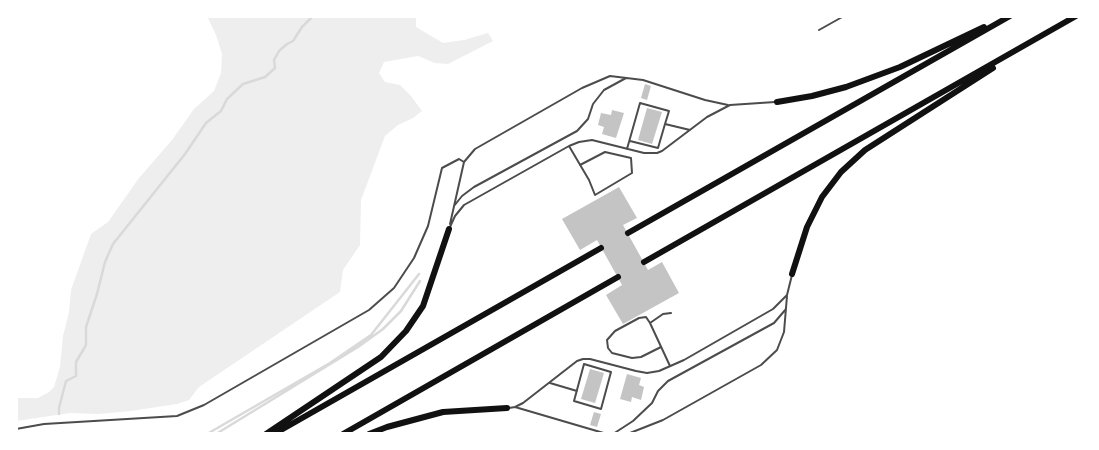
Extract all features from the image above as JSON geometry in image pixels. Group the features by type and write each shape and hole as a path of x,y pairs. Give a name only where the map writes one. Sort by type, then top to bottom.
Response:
{"highway":[{"path":"777,102 812,96 900,67 1005,16"},
{"path":"628,233 1010,16"},
{"path":"644,262 1074,18"},
{"path":"792,274 807,227 822,196 840,172 865,150 902,125 1074,18"},
{"path":"266,434 381,357 406,332 423,306 449,229"},
{"path":"274,434 601,248"},
{"path":"343,434 618,277"},
{"path":"369,434 387,427 443,412 507,408"}],"lane":[{"path":"819,30 844,16"},
{"path":"449,229 464,162 475,150 582,88 610,76 643,80 705,100 730,105 777,102"},
{"path":"453,207 462,196 474,187 577,131 588,119 593,104 604,90 626,78"},
{"path":"628,149 630,141 640,103 669,111 658,148 630,141"},
{"path":"449,229 455,216 464,205 569,146 592,140 644,153 662,152 707,117 730,105"},
{"path":"665,124 690,130"},
{"path":"569,146 580,165 589,180 595,195 632,173 631,158 605,152 580,165"},
{"path":"16,429 44,424 177,416 204,405 370,310 394,288 414,258 428,226 442,168 459,158 464,162"},
{"path":"625,434 662,420 761,365 776,350 784,332 787,295 792,274"},
{"path":"515,407 577,361 583,359 590,358 647,373 659,371 773,309 787,295"},
{"path":"612,434 634,421 652,403 658,391 668,381 774,322 786,309"},
{"path":"650,323 663,314 671,313"},
{"path":"661,347 636,358 615,354 608,348 607,340 616,331 643,317 648,319 670,366"},
{"path":"611,372 584,364 574,401 601,408 613,365"},
{"path":"549,383 577,391"},
{"path":"507,408 515,407 607,434"},
{"path":"636,434 639,430"},
{"path":"493,434 513,434"}],"shaded area":[{"path":"207,16 416,16 416,27 443,43 464,40 488,33 493,41 448,64 435,63 418,56 384,62 379,73 385,82 400,85 422,111 413,118 398,125 385,136 361,200 360,245 343,270 340,292 199,387 189,400 177,404 131,411 98,414 70,413 16,421 16,398 38,398 54,387 60,367 71,290 91,234 108,222 139,178 172,140 194,109 214,91 221,73 222,54"}],"building":[{"path":"645,84 651,86 647,100 641,98"},
{"path":"647,108 662,112 652,144 638,140"},
{"path":"612,110 624,113 616,138 602,134 604,127 598,125 601,113 611,115"},
{"path":"619,187 637,218 623,225 648,270 662,262 679,293 623,324 606,295 622,285 597,240 580,250 562,219"},
{"path":"590,369 604,373 595,403 581,399"},
{"path":"627,374 641,378 639,385 644,387 641,400 632,397 631,402 620,399"},
{"path":"594,412 601,414 597,427 590,425"}],"waterway":[{"path":"59,414 66,381 76,376 76,362 86,345 86,327 105,262 113,244 185,154 206,123 221,111 227,99 243,84 265,77 275,68 274,60 279,51 293,41 302,27 313,16"},
{"path":"207,434 330,363 371,335 419,274"},
{"path":"216,434 358,347 383,329 401,311 420,281"}]}
